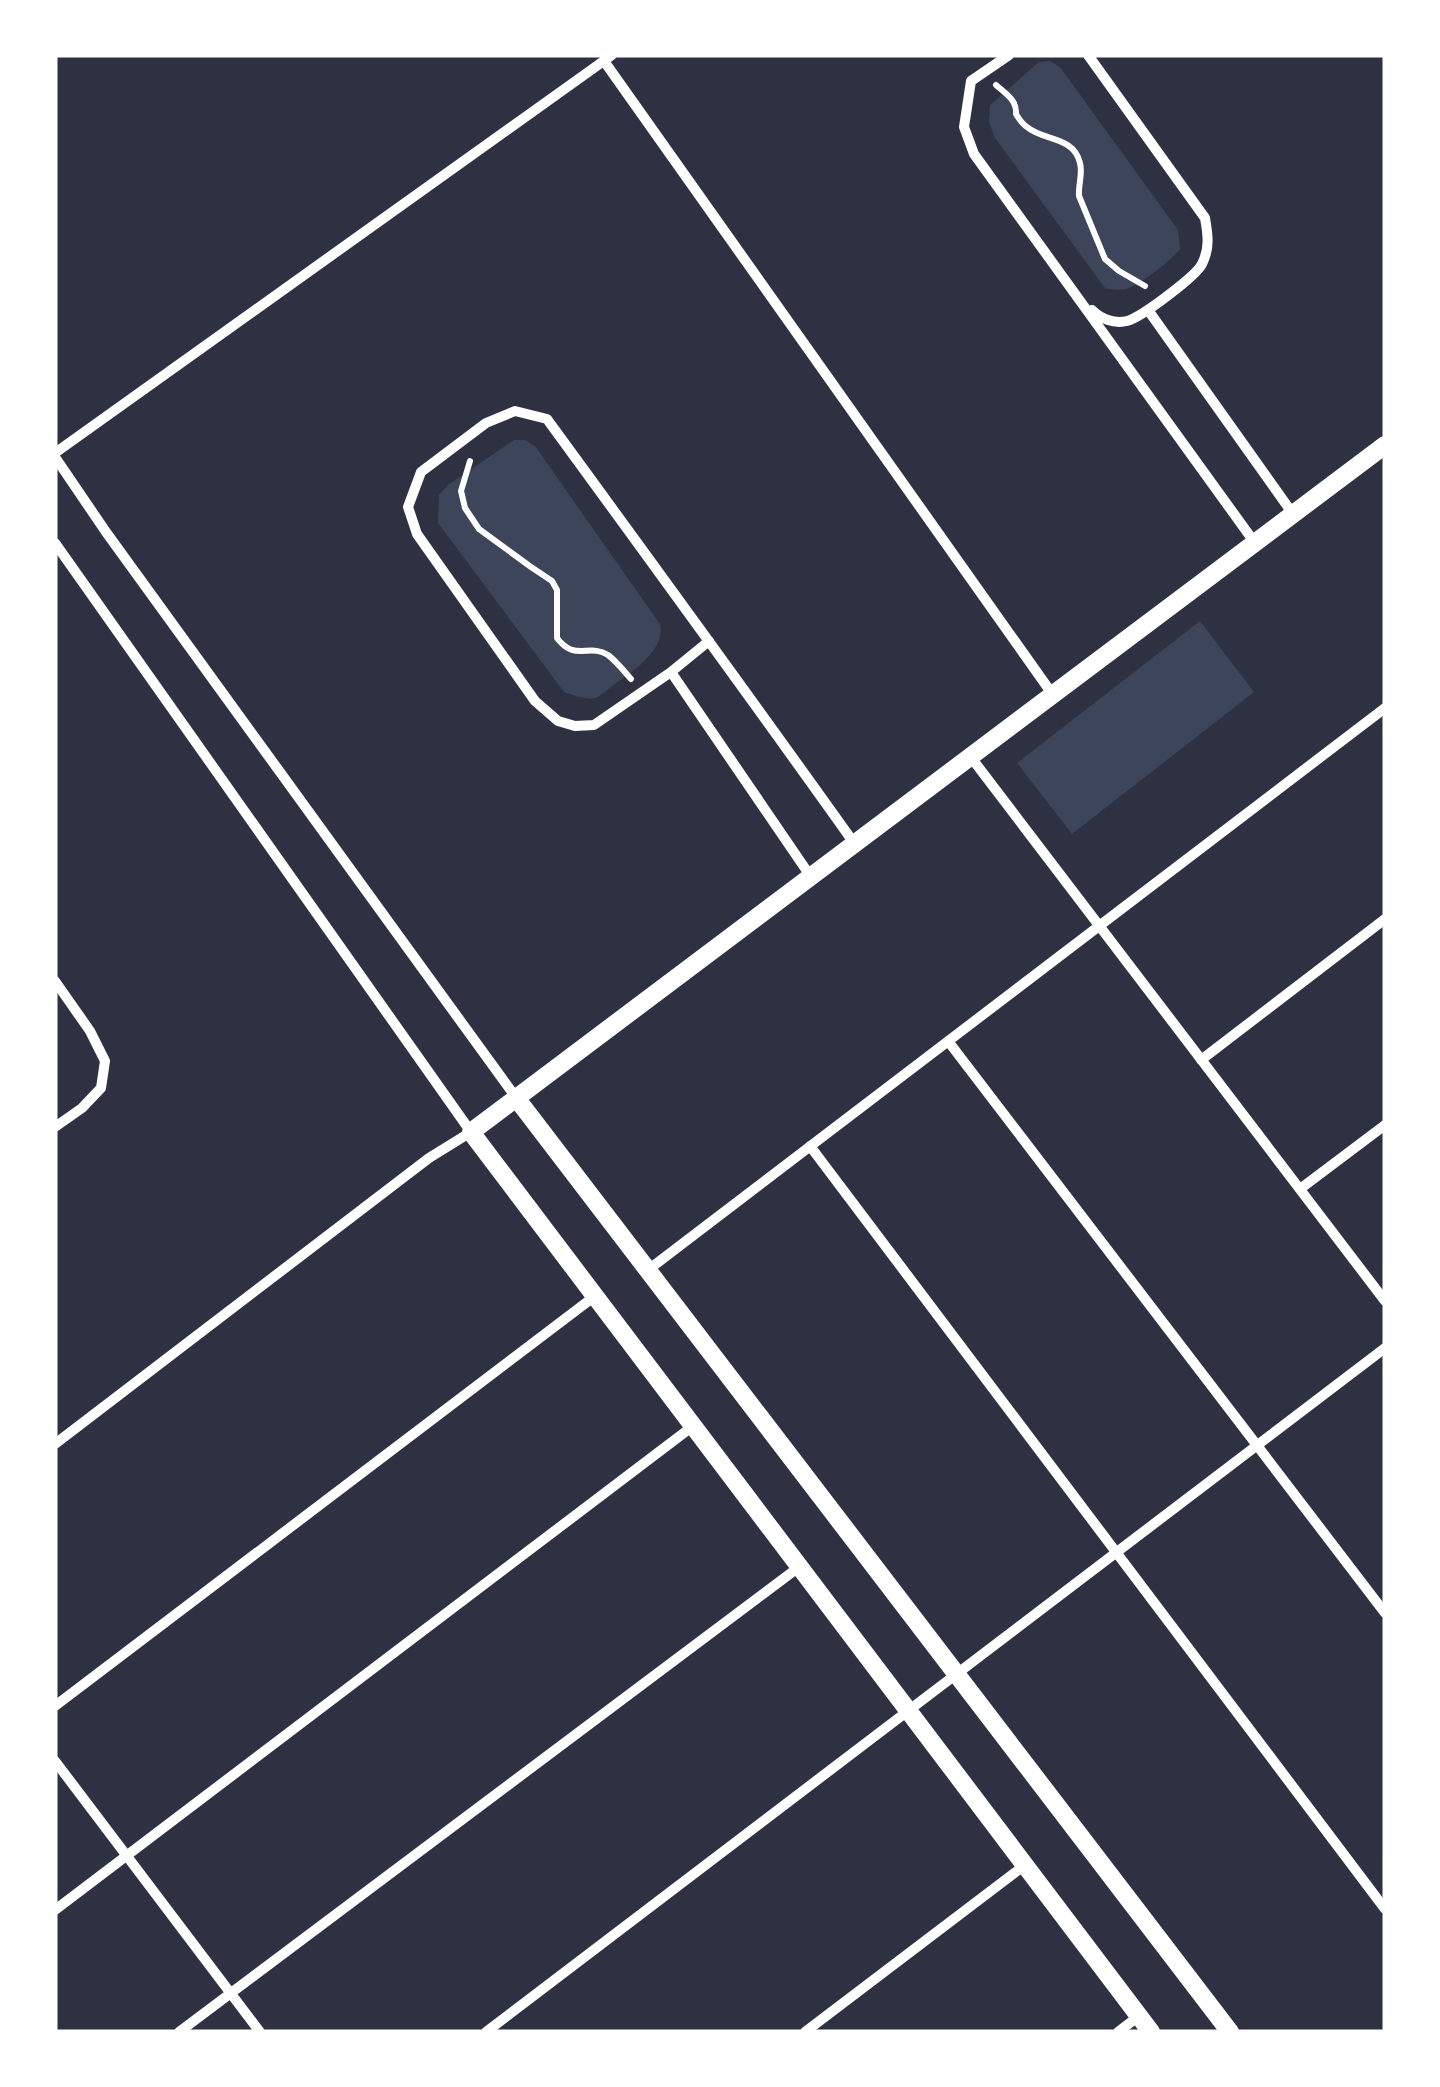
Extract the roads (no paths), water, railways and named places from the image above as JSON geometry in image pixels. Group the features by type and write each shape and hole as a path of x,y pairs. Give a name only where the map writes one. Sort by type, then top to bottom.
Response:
{"street":[{"path":"1009,55 970,82 964,126 974,154 1255,543"},
{"path":"1079,300 1102,320 1126,321 1148,310 1200,268 1209,245 1205,218 1088,55"},
{"path":"1053,695 608,58 55,455 106,532 516,1099 1230,2032"},
{"path":"1148,310 1293,514"},
{"path":"708,641 671,672 594,724 575,726 558,721 535,701 417,534 408,506 421,472 486,423 515,411 547,419 708,641 854,844"},
{"path":"55,1444 429,1158 516,1099 1385,445"},
{"path":"55,544 471,1132 1150,2032"},
{"path":"671,672 811,877"},
{"path":"648,1270 1385,708"},
{"path":"970,756 1385,1300"},
{"path":"1202,1060 1385,919"},
{"path":"55,981 90,1031 104,1060 101,1088 55,1127"},
{"path":"948,1041 1385,1612"},
{"path":"1300,1189 1385,1125"},
{"path":"810,1146 1385,1909"},
{"path":"55,1706 594,1296"},
{"path":"486,2032 1385,1348"},
{"path":"55,1910 693,1426"},
{"path":"180,2032 799,1566"},
{"path":"55,1762 260,2032"},
{"path":"805,2032 1025,1866"},
{"path":"1118,2032 1139,2016"}]}
